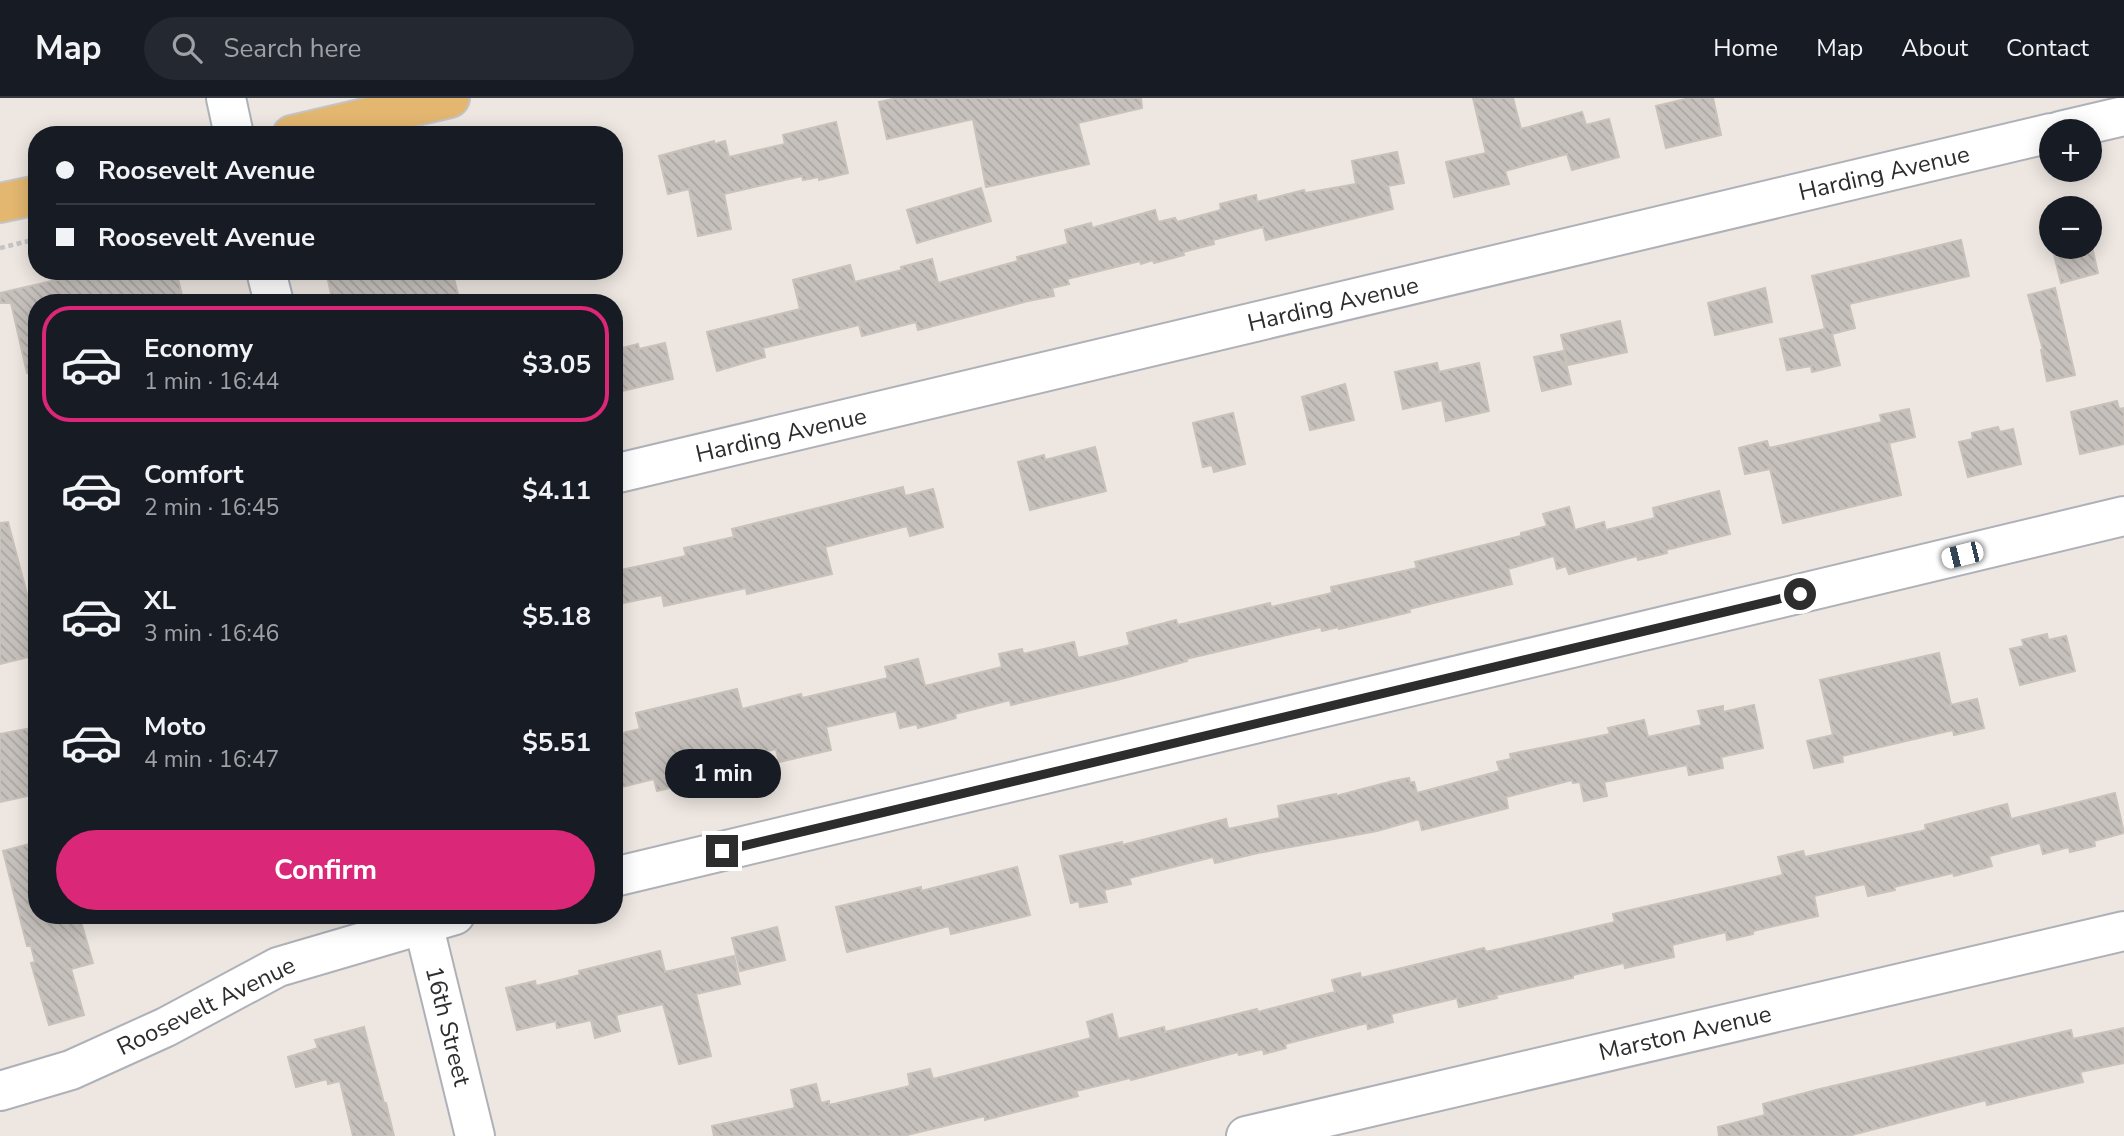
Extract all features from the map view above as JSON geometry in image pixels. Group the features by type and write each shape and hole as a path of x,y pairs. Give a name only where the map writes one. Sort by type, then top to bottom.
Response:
{"main road":[{"path":"330,126 450,98"},
{"path":"0,203 28,197"}],"street":[{"path":"226,98 232,126"},
{"path":"2102,121 2124,116"},
{"name":"Harding Avenue","path":"623,472 2039,136"},
{"path":"623,875 2124,516"},
{"name":"Roosevelt Avenue","path":"0,1091 71,1070 166,1027 278,967 414,924"},
{"name":"16th Street","path":"434,924 475,1136"},
{"name":"Marston Avenue","path":"1246,1136 2124,930"}],"path":[{"path":"0,248 28,241"}],"building":[{"path":"897,98 1141,98 1142,108 1078,123 1089,164 986,187 973,119 887,139 879,102"},
{"path":"1473,98 1513,98 1521,129 1582,112 1586,125 1609,119 1619,157 1572,170 1567,154 1505,171 1509,184 1454,197 1446,162 1486,153"},
{"path":"1690,98 1713,98 1721,135 1666,148 1656,106"},
{"path":"836,122 848,173 819,180 819,177 803,180 802,176 724,194 731,229 698,236 689,189 668,194 659,156 714,141 714,144 725,141 729,157 785,144 783,135"},
{"path":"1397,152 1404,183 1388,186 1393,209 1266,240 1263,227 1213,240 1214,244 1154,263 1153,260 1141,264 1140,261 1067,279 1069,284 1052,288 1054,296 918,330 916,322 862,336 859,325 763,348 765,357 717,371 707,332 800,309 793,280 850,265 855,282 932,259 938,283 1018,261 1017,257 1068,244 1065,230 1091,223 1092,228 1155,210 1158,222 1175,218 1177,222 1221,210 1220,204 1256,195 1257,202 1304,190 1305,193 1356,184 1352,161"},
{"path":"981,188 991,221 917,243 907,210"},
{"path":"1961,240 1969,276 1849,304 1855,328 1832,334 1840,365 1812,372 1811,366 1787,370 1780,339 1825,329 1812,276"},
{"path":"2055,259 2095,259 2098,273 2061,283"},
{"path":"56,280 178,280 182,294 28,294 27,373 11,303 1,303 0,293"},
{"path":"328,280 454,280 458,294 331,294"},
{"path":"1765,288 1772,322 1715,335 1708,303"},
{"path":"2055,288 2075,375 2047,381 2043,350 2028,295"},
{"path":"1620,321 1627,352 1568,365 1561,335"},
{"path":"665,343 673,379 623,391 623,348 638,344 639,349"},
{"path":"1563,351 1571,384 1542,391 1534,357"},
{"path":"1437,363 1439,372 1479,363 1489,411 1446,421 1442,400 1403,409 1395,372"},
{"path":"1345,384 1354,420 1310,430 1302,397"},
{"path":"2117,401 2119,409 2124,408 2124,444 2080,454 2071,412"},
{"path":"1909,409 1915,437 1889,443 1901,495 1783,523 1770,469 1745,474 1739,448 1767,441 1769,448 1882,422 1880,415"},
{"path":"1233,413 1245,464 1214,472 1212,465 1203,467 1193,423"},
{"path":"1998,427 2000,432 2013,429 2021,464 1968,477 1959,442 1973,439 1972,433"},
{"path":"1095,447 1106,491 1030,510 1018,462 1044,455 1045,460"},
{"path":"903,487 905,496 933,489 943,527 910,536 907,526 825,547 832,574 747,594 746,588 664,606 662,595 623,603 623,570 686,556 684,548 734,537 732,529"},
{"path":"1719,491 1730,534 1666,550 1667,553 1638,560 1637,556 1569,574 1566,566 1557,569 1554,556 1508,569 1512,584 1409,609 1410,612 1339,629 1338,627 1322,631 1321,627 1011,705 1010,700 955,714 956,718 918,728 917,724 900,728 896,711 826,727 831,750 779,762 776,749 689,771 691,783 657,791 654,779 623,787 623,733 640,729 636,713 737,689 742,709 801,694 802,698 888,678 885,667 918,659 925,686 1002,667 999,654 1022,649 1023,654 1074,642 1078,658 1130,645 1127,633 1176,620 1178,625 1270,603 1271,607 1332,593 1331,587 1417,568 1415,562 1521,536 1521,533 1547,526 1543,514 1569,507 1575,530 1604,522 1606,530 1655,518 1653,508"},
{"path":"8,522 28,598 28,657 0,664 0,523"},
{"path":"2047,634 2048,640 2066,636 2075,671 2020,685 2010,649 2024,646 2022,640"},
{"path":"1939,653 1951,705 1977,699 1984,728 1954,735 1953,730 1842,756 1843,762 1814,768 1807,741 1833,735 1820,680"},
{"path":"1754,705 1763,748 1721,757 1723,768 1689,775 1687,765 1604,782 1607,796 1584,801 1580,782 1573,783 1572,780 1506,797 1508,808 1422,830 1419,819 1377,831 1215,863 1213,857 1129,878 1131,884 1104,890 1107,902 1080,907 1079,901 1071,903 1060,856 1122,842 1122,845 1226,819 1228,829 1280,818 1278,806 1336,796 1409,778 1410,783 1414,782 1417,793 1500,771 1497,762 1511,759 1510,754 1610,734 1608,728 1644,720 1648,737 1702,725 1698,711 1723,706 1723,712"},
{"path":"28,729 28,796 0,802 0,734"},
{"path":"2115,793 2124,833 2094,841 2095,846 2070,852 2069,847 2043,854 2040,843 1989,856 1992,866 1894,887 1895,890 1868,896 1865,884 1814,896 1818,916 1727,940 1726,932 1672,945 1674,957 1625,968 1624,963 1459,1007 1457,998 1391,1014 1393,1022 1368,1029 1367,1023 1285,1044 1286,1048 1264,1054 1263,1049 1239,1055 1238,1052 1131,1080 1130,1078 1076,1091 1078,1096 985,1120 985,1116 903,1136 714,1136 712,1126 795,1108 791,1090 816,1084 821,1103 829,1101 829,1105 910,1086 908,1074 930,1069 933,1079 1091,1038 1087,1022 1112,1014 1118,1039 1164,1027 1165,1032 1257,1009 1258,1012 1335,992 1332,980 1360,973 1361,978 1484,948 1486,952 1615,922 1613,914 1783,875 1778,857 1803,851 1805,857 1926,830 1925,825 2007,804 2011,819"},
{"path":"28,844 28,924 82,924 93,963 71,969 84,1015 49,1025 31,963 35,962 31,946 27,946 3,851"},
{"path":"1017,867 1030,915 951,934 949,926 847,952 836,907 921,887 921,891"},
{"path":"777,927 785,960 740,971 732,938"},
{"path":"660,951 665,972 734,956 740,984 696,994 711,1056 679,1064 663,1004 616,1015 620,1031 595,1038 591,1020 557,1028 556,1021 517,1030 506,988 535,981 536,986 580,975 579,971"},
{"path":"364,1027 394,1136 353,1136 340,1081 328,1084 327,1079 296,1087 288,1057 318,1048 315,1040"},
{"path":"2124,1028 2124,1063 2080,1072 2083,1082 1987,1105 1986,1100 1848,1136 1719,1136 1718,1127 1765,1115 1763,1104 2071,1030 2073,1039"}],"route":[{"path":"722,851 1800,594"}]}
